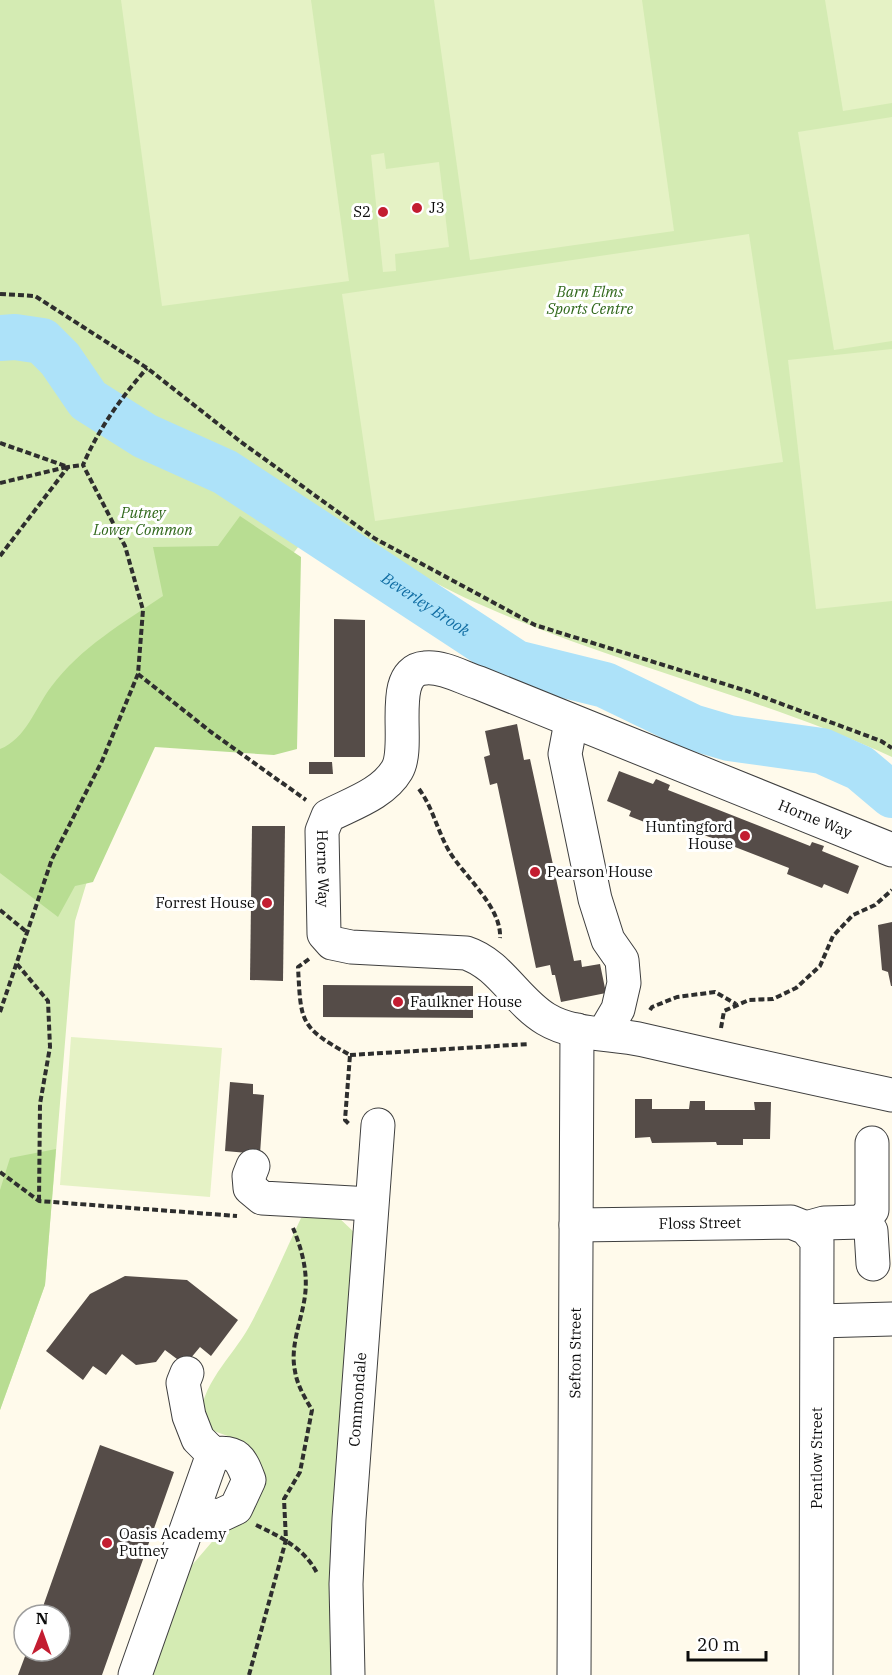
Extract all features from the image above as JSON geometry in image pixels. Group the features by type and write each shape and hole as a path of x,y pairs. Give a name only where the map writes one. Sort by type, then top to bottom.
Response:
{"street":[{"name":"Horne Way","path":"332,944 324,934 322,913 322,831 328,816 375,792 387,783 398,769 403,752 404,684 412,671 425,668 440,670 479,683 892,850"},
{"path":"571,722 565,754 595,899 608,940 622,960 624,984 618,1009 586,1035"},
{"path":"332,944 466,953 479,957 490,966 546,1019 586,1035 641,1040 892,1095"},
{"name":"Sefton Street","path":"574,1675 576,1225 586,1035"},
{"name":"Commondale","path":"348,1675 346,1584 370,1204 377,1137"},
{"path":"862,1222 872,1210 872,1143"},
{"path":"253,1166 249,1176 250,1188 262,1198 370,1204"},
{"name":"Floss Street","path":"576,1225 791,1222 811,1234"},
{"path":"811,1234 824,1223 862,1222 872,1231 873,1264"},
{"name":"Pentlow Street","path":"811,1234 818,1321 816,1675"},
{"path":"818,1321 892,1319"},
{"path":"135,1675 209,1513 213,1454 198,1439 189,1416 183,1383 187,1373"}],"path":[{"path":"0,294 35,296 147,368 241,442 374,538 535,625 747,691 881,741 892,748"},
{"path":"83,465 121,399 147,368"},
{"path":"0,443 68,467"},
{"path":"0,483 83,465"},
{"path":"0,1012 52,859 102,761 138,674 143,610 125,546 83,465"},
{"path":"0,556 68,467"},
{"path":"138,674 211,732 328,816"},
{"path":"398,769 431,805 438,829 450,853 475,883 500,930 499,949 490,966"},
{"path":"716,1058 724,1011 749,1000 773,999 796,988 820,966 833,936 853,915 875,905 892,890"},
{"path":"0,910 28,933"},
{"path":"332,944 298,967 301,1014 318,1038 350,1055 586,1035"},
{"path":"17,963 48,1001 50,1047 40,1104 39,1201"},
{"path":"641,1040 645,1019 652,1007 677,997 715,992 737,1005"},
{"path":"350,1055 345,1120 377,1137"},
{"path":"0,1172 39,1201 249,1217"},
{"path":"249,1675 286,1540 284,1499 300,1472 312,1410 302,1394 294,1370 295,1342 304,1300 305,1277 302,1251 291,1224 284,1219 294,1211 297,1201"},
{"path":"209,1513 286,1540 309,1558 320,1579 346,1584"}],"green space":[{"name":"Barn Elms Sports Centre","path":"0,0 892,0 892,757 792,716 536,628 486,607 423,576 323,515 165,718 88,878 75,921 45,1285 0,1410"},
{"path":"121,0 311,0 349,281 162,306"},
{"path":"434,0 642,0 674,231 470,260"},
{"path":"825,0 892,0 892,103 843,111"},
{"path":"892,117 892,341 834,350 798,132"},
{"name":"J3","path":"384,153 386,169 439,162 449,247 395,254 396,271 383,272 371,155"},
{"path":"749,234 783,462 375,521 342,294"},
{"path":"892,349 892,601 816,609 788,360"},
{"path":"240,516 301,557 297,749 274,755 155,747 93,882 75,886 58,917 0,873 0,749 17,738 23,731 45,695 76,660 103,637 163,596 153,547 218,546"},
{"path":"71,1037 222,1048 210,1197 60,1185"},
{"path":"56,1149 45,1285 0,1410 0,1190 10,1158"},
{"path":"336,1215 357,1235 338,1675 151,1675 187,1571 223,1529 249,1451 236,1439 200,1426 204,1398 217,1374 249,1327 301,1218"}],"building":[{"path":"334,619 365,620 365,757 334,757"},
{"name":"Pearson House","path":"517,724 524,760 530,759 574,961 581,960 582,967 600,964 606,993 561,1002 555,975 552,975 550,965 536,968 497,783 490,785 484,757 490,755 485,731"},
{"path":"309,762 332,762 333,774 309,774"},
{"name":"Huntingford House","path":"619,771 653,784 656,779 670,785 668,790 810,846 812,842 824,846 822,851 859,866 848,894 824,884 822,888 787,874 789,868 668,821 665,830 629,816 631,811 607,801"},
{"name":"Forrest House","path":"252,826 285,826 283,981 250,980"},
{"path":"892,922 891,986 888,972 882,970 878,925"},
{"name":"Faulkner House","path":"323,985 473,986 473,1018 323,1017"},
{"path":"230,1082 253,1084 253,1094 264,1095 260,1154 225,1151"},
{"path":"635,1099 652,1099 652,1109 689,1109 690,1101 705,1101 705,1110 755,1110 754,1102 771,1102 770,1139 743,1139 743,1145 717,1145 716,1142 652,1143 650,1137 635,1138"},
{"path":"125,1276 187,1280 238,1320 211,1356 200,1347 185,1365 165,1350 156,1362 136,1365 122,1354 106,1375 93,1366 83,1380 46,1351 90,1294"},
{"name":"Oasis Academy Putney","path":"100,1445 174,1472 102,1675 18,1675 22,1663 72,1663 72,1603 44,1603"}],"waterway":[{"name":"Beverley Brook","path":"0,338 15,337 42,341 60,359 88,400 145,436 225,472 516,663 605,685 692,727 729,738 822,751 860,768 892,795"}],"place":[{"name":"J3","path":"417,208"},
{"name":"S2","path":"383,212"},
{"name":"Huntingford House","path":"745,836"},
{"name":"Pearson House","path":"535,872"},
{"name":"Forrest House","path":"267,903"},
{"name":"Faulkner House","path":"398,1002"},
{"name":"Oasis Academy Putney","path":"107,1543"}],"park label":[{"name":"Putney Lower Common","path":"143,522"}]}
